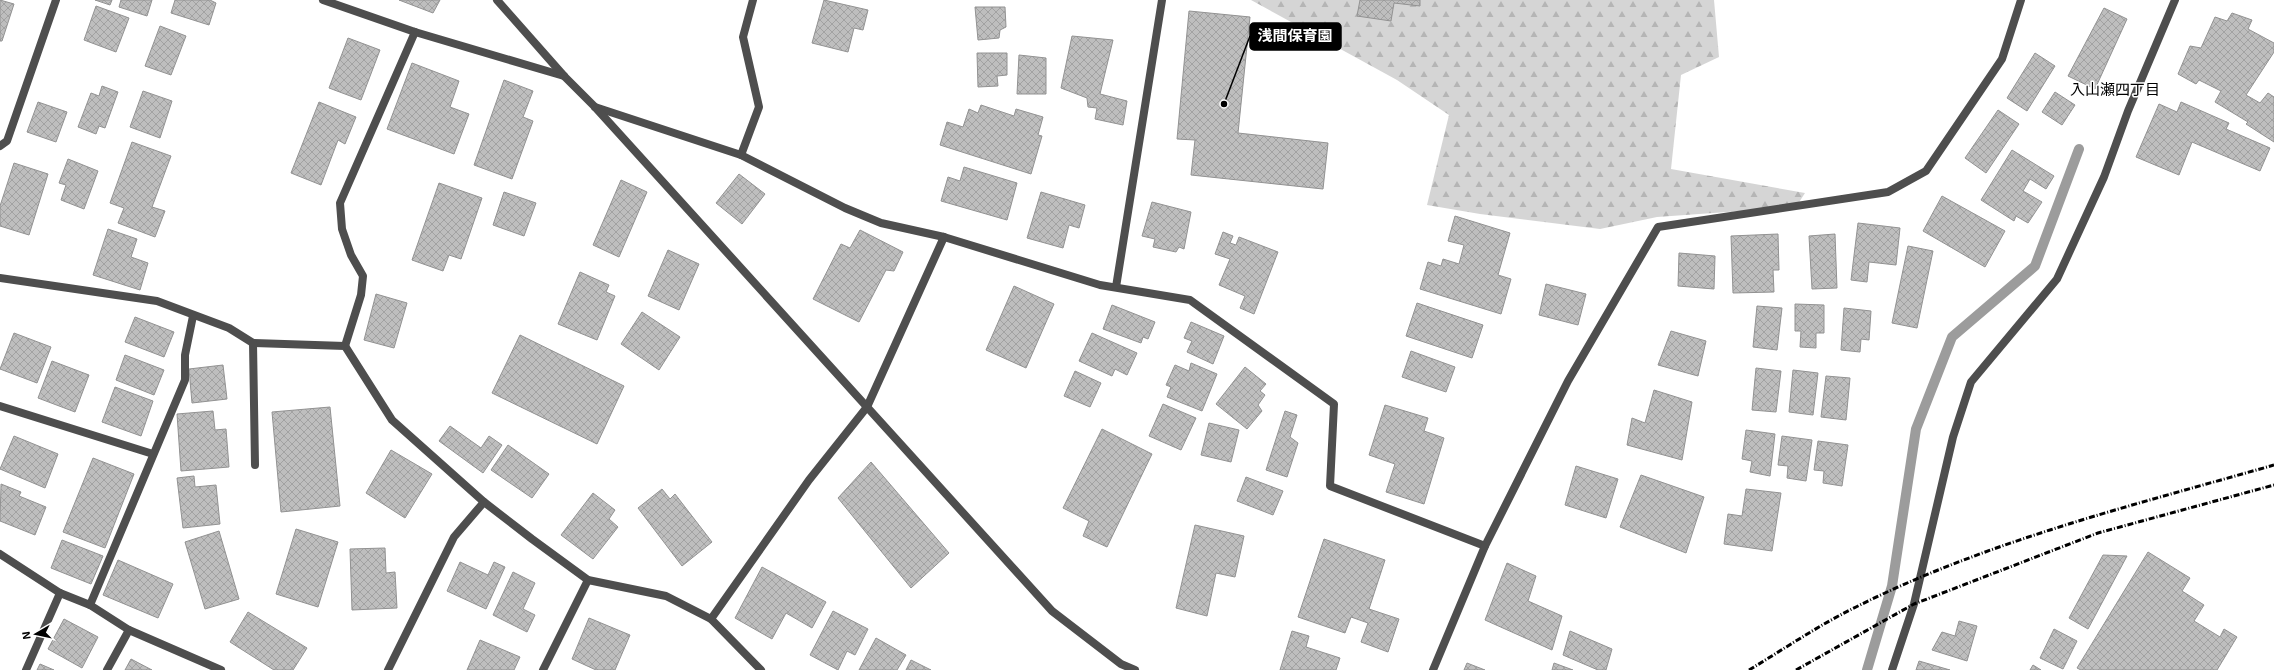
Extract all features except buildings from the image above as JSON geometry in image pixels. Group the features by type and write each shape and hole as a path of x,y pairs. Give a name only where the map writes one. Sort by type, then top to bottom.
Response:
{"street":[{"path":"0,146 7,141 56,0"},
{"path":"323,0 415,32 564,76"},
{"path":"497,0 564,76 595,107 1052,611 1121,664 1135,670"},
{"path":"741,155 759,107 743,37 754,0"},
{"path":"1116,287 1162,0"},
{"path":"1433,670 1485,546 1568,382 1658,227 1888,192 1926,171 2002,58 2021,0"},
{"path":"1892,670 1914,604 1953,437 1971,382 2057,279 2104,177 2128,110 2175,0"},
{"path":"415,32 340,203 342,229 351,255 363,276 361,295 345,346 392,420 484,502 588,580 666,596 711,619 761,670"},
{"path":"595,107 741,155 845,208 880,223 944,237 1100,285 1190,300 1334,404 1330,486 1485,546"},
{"path":"711,619 809,480 867,407 944,237"},
{"path":"0,278 157,301 193,316 229,328 254,343 345,346"},
{"path":"90,605 152,454 185,380 185,355 193,316"},
{"path":"254,343 255,465"},
{"path":"0,406 152,454"},
{"path":"391,669 454,537 484,502"},
{"path":"0,554 60,593 90,605 129,630 221,670"},
{"path":"543,670 588,580"},
{"path":"26,670 60,593"},
{"path":"107,670 129,630"}],"green space":[{"path":"1251,0 1714,0 1719,57 1681,75 1671,169 1805,193 1796,207 1657,217 1600,229 1480,214 1427,205 1449,115 1397,80"}],"waterway":[{"path":"1867,670 1892,586 1916,429 1952,337 2035,266 2079,149"}],"railway":[{"path":"1749,670 1842,614 1906,584 1957,563 2062,526 2274,465"},
{"path":"1796,670 1914,604 2098,533 2274,485"}],"place":[{"name":"浅間保育園","path":"1224,104"}],"district":[{"name":"入山瀬四丁目","path":"2115,90"}]}
